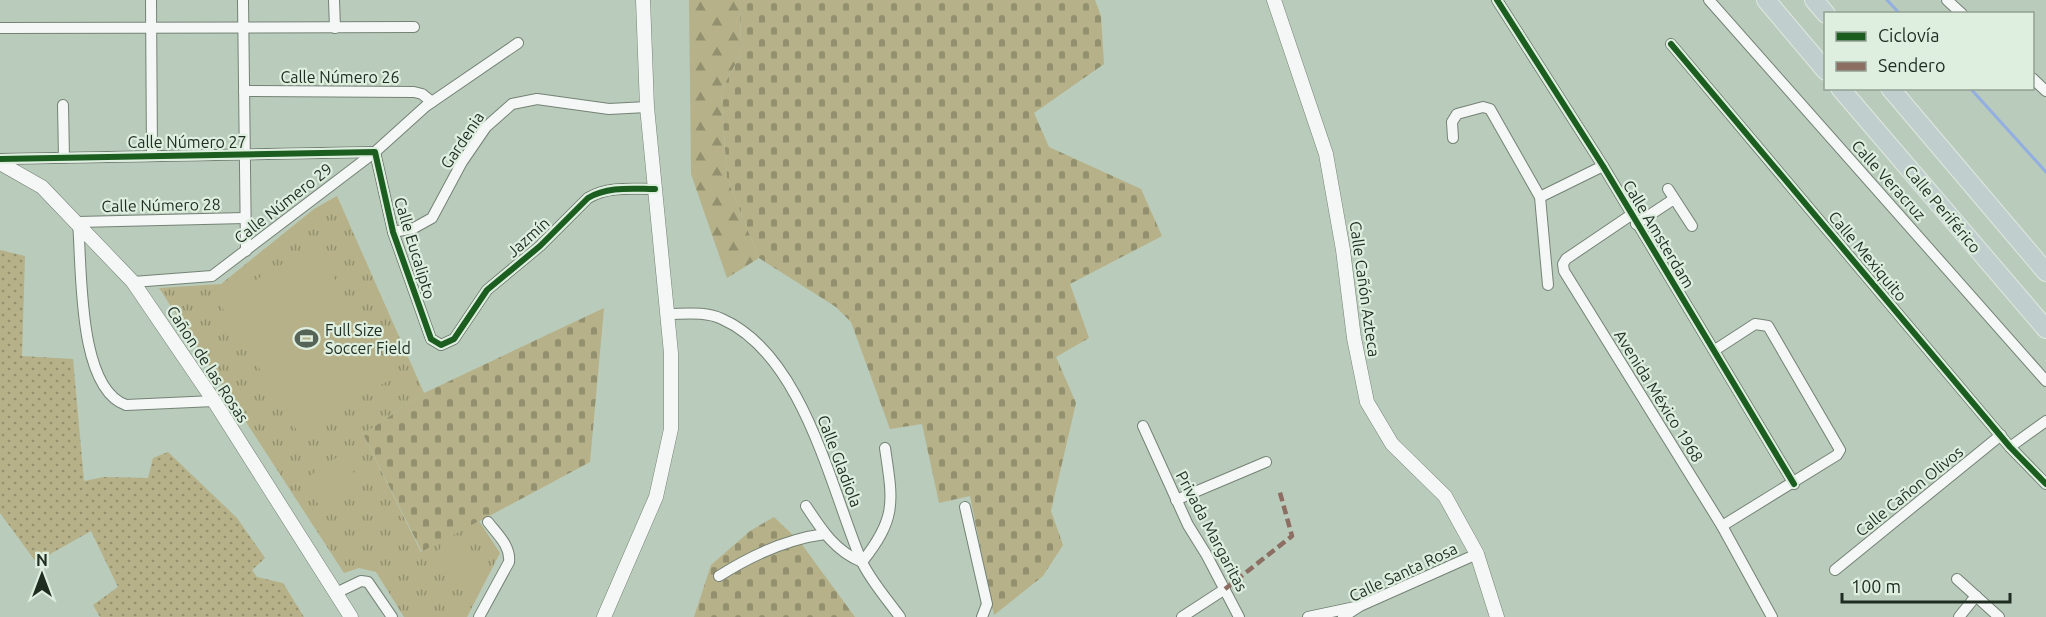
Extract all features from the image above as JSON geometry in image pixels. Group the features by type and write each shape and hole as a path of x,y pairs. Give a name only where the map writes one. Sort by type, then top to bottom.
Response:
{"highway":[{"path":"1766,0 1824,69"},
{"path":"1814,0 1824,12"},
{"name":"Calle Periférico","path":"1842,90 2046,329"},
{"path":"1892,90 2046,272"}],"main road":[{"path":"604,617 656,497 667,459 673,395 668,314 647,107 643,0"},
{"name":"Calle Cañón Azteca","path":"1274,0 1326,154 1343,250 1354,338 1367,402 1392,444 1445,496 1477,554 1497,617"},
{"name":"Cañon de las Rosas","path":"0,161 42,187 133,282 214,401 351,617"}],"street":[{"path":"151,0 152,155"},
{"path":"243,0 246,251"},
{"path":"334,0 335,28"},
{"name":"Calle Amsterdam","path":"1497,0 1603,166 1633,220 1715,350 1794,484"},
{"name":"Calle Veracruz","path":"1709,0 2046,381"},
{"path":"1947,0 1960,12"},
{"path":"0,28 414,27"},
{"name":"Calle Número 29","path":"133,282 210,277 375,152 432,102 518,43"},
{"name":"Calle Mexiquito","path":"1671,44 2010,447 2046,484"},
{"path":"2034,80 2046,91"},
{"name":"Calle Número 26","path":"244,91 414,92 422,94 432,102"},
{"name":"Gardenia","path":"393,232 414,228 432,218 462,162 486,127 512,104 537,99 609,109 647,107"},
{"path":"63,105 64,158"},
{"path":"1453,138 1452,122 1457,114 1488,107 1540,197 1548,285"},
{"name":"Calle Número 27","path":"0,161 152,155 375,152"},
{"name":"Calle Eucalipto","path":"375,152 393,232 431,339 441,345"},
{"path":"1540,197 1603,166"},
{"name":"Jazmín","path":"441,345 454,339 487,290 540,246 588,198 596,193 619,189 655,189"},
{"path":"1668,189 1692,226"},
{"name":"Avenida México 1968","path":"1674,199 1566,259 1563,264 1564,271 1722,526 1772,617"},
{"name":"Calle Número 28","path":"78,222 245,218"},
{"path":"78,222 89,354 101,385 116,401 126,405 214,401"},
{"name":"Calle Gladiola","path":"668,314 698,314 720,318 756,342 772,361 806,415 820,446 862,562 900,617"},
{"path":"1715,350 1755,324 1768,326 1840,450 1837,455 1794,484 1722,526"},
{"path":"2010,447 2046,421"},
{"name":"Privada Margaritas","path":"1143,426 1188,525 1239,617"},
{"name":"Calle Cañon Olivos","path":"1835,570 2001,435"},
{"path":"806,506 825,534 842,552 862,562 880,539 888,523 890,495 885,448"},
{"path":"1176,500 1266,462"},
{"path":"965,507 987,604 982,617"},
{"path":"479,617 508,562 509,555 509,549 488,522"},
{"path":"720,576 749,557 808,536 825,534"},
{"name":"Calle Santa Rosa","path":"1343,617 1360,606 1477,554"},
{"path":"1957,579 1999,617"},
{"path":"336,593 361,581 368,582 392,617"},
{"path":"1182,617 1225,589"},
{"path":"1959,617 1976,596"},
{"path":"1308,617 1360,606"}],"green space":[{"path":"689,0 740,0 741,54 721,91 727,178 759,258 727,278 691,174"},
{"path":"740,0 1095,0 1101,16 1104,64 1034,113 1049,147 1141,189 1162,236 1070,284 1089,338 1056,357 1076,403 1051,511 1063,545 1043,576 994,615 970,496 939,503 922,424 890,429 851,322 836,307 759,258 727,178 721,91 741,54"},
{"path":"337,196 424,393 363,434 421,552 479,521 500,553 467,617 404,617 376,572 359,568 344,573 159,288 221,284 314,209"},
{"name":"Full Size Soccer Field","path":"314,245 394,377 299,434 219,302"},
{"path":"0,250 25,256 22,356 73,359 84,481 104,477 148,478 153,458 168,452 237,518 265,558 252,570 257,577 283,583 304,617 100,617 93,605 118,587 91,531 36,562 0,513"},
{"path":"604,308 590,462 422,552 363,434 424,393"},
{"path":"342,454 358,479 319,505 302,481"},
{"path":"774,517 800,542 855,617 694,617 711,565 750,531"},
{"path":"444,540 489,564 477,588 432,565"}],"waterway":[{"path":"1887,0 1898,12"},
{"path":"1972,90 2046,172"}],"marked path":[{"path":"1225,589 1292,536 1279,489"}],"cycle path":[{"path":"1497,0 1603,166 1794,484"},
{"path":"1671,44 2010,447 2046,484"},
{"path":"0,159 375,152 393,232 431,339 441,345 454,339 487,290 540,246 588,198 612,190 655,189"}],"place":[{"name":"Full Size Soccer Field","path":"307,339"}]}
